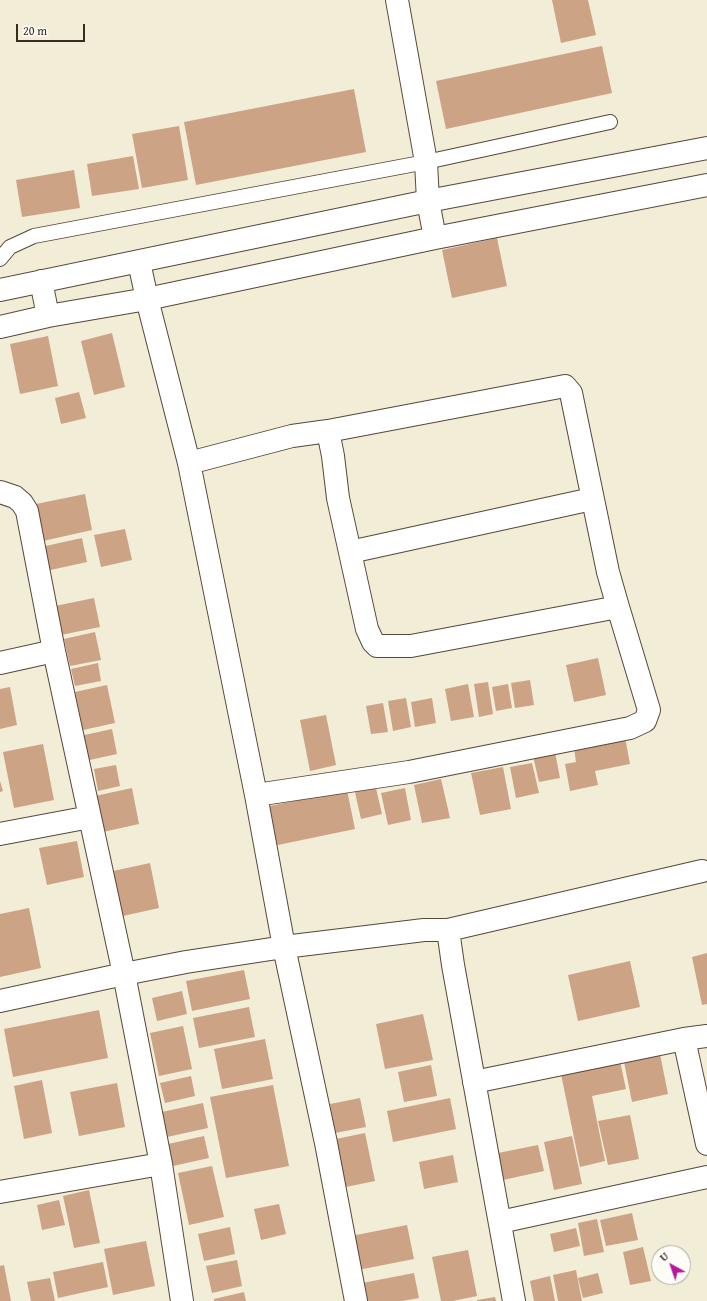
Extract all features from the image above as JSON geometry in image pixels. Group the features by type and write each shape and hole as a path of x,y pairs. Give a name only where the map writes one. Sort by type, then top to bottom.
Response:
{"street":[{"path":"397,0 426,162 428,201 435,238"},
{"path":"0,290 428,201 707,148"},
{"path":"0,327 48,316 147,299 435,238 707,185"},
{"path":"139,262 189,463 256,795 284,947 326,1143 356,1301"},
{"path":"41,281 48,316"},
{"path":"189,463 292,436 328,431 565,386 571,394 608,572 649,710 645,721 630,728 409,772 256,795"},
{"path":"328,431 333,456 338,498 367,628 373,642 377,646 411,646 618,607"},
{"path":"0,492 15,497 22,503 27,511 54,651 124,974 161,1164 182,1301"},
{"path":"350,552 592,499"},
{"path":"0,663 54,651"},
{"path":"0,834 90,817"},
{"path":"0,1001 186,962 284,947 424,930 448,930 702,871"},
{"path":"448,930 514,1301"},
{"path":"474,1082 684,1039 707,1036"},
{"path":"684,1039 707,1144"},
{"path":"0,1192 161,1164"},
{"path":"500,1222 707,1177"}],"lane":[{"path":"0,259 10,247 34,236 426,162 610,122"}],"building":[{"path":"552,0 588,0 596,35 561,43"},
{"path":"602,46 612,93 446,129 436,81"},
{"path":"354,89 366,152 196,185 184,122"},
{"path":"179,126 188,180 142,188 132,134"},
{"path":"133,156 139,189 92,196 87,164"},
{"path":"74,170 80,208 22,217 16,180"},
{"path":"497,238 507,286 452,298 442,250"},
{"path":"112,333 125,387 94,395 81,341"},
{"path":"48,336 58,386 20,394 10,344"},
{"path":"79,392 86,418 61,424 55,398"},
{"path":"85,494 92,530 43,541 36,504"},
{"path":"125,529 132,560 101,567 94,535"},
{"path":"82,538 87,562 46,571 41,547"},
{"path":"94,598 100,627 56,636 50,607"},
{"path":"95,632 101,660 70,666 64,639"},
{"path":"598,658 606,695 574,702 566,665"},
{"path":"98,663 101,681 75,686 71,669"},
{"path":"530,680 534,705 515,708 511,683"},
{"path":"488,682 493,714 479,717 474,684"},
{"path":"468,684 474,717 451,721 445,689"},
{"path":"508,684 512,708 496,711 492,687"},
{"path":"107,685 115,723 83,730 75,692"},
{"path":"10,687 17,725 0,729 0,689"},
{"path":"406,698 411,727 393,731 388,701"},
{"path":"432,698 436,723 415,727 411,702"},
{"path":"383,703 388,732 371,734 366,706"},
{"path":"326,715 336,765 310,771 300,720"},
{"path":"112,729 117,754 85,761 80,736"},
{"path":"625,737 630,764 595,771 598,785 570,791 565,764 576,762 574,748"},
{"path":"43,744 54,800 14,808 3,752"},
{"path":"555,752 560,778 539,782 533,756"},
{"path":"532,763 539,793 516,798 510,767"},
{"path":"116,765 120,786 98,791 94,769"},
{"path":"503,767 511,809 480,815 471,773"},
{"path":"441,779 450,818 422,823 414,785"},
{"path":"0,781 3,791 0,792"},
{"path":"375,784 382,814 361,819 354,788"},
{"path":"132,788 139,824 103,832 95,796"},
{"path":"405,788 411,820 388,825 381,793"},
{"path":"347,790 355,829 273,846 265,807"},
{"path":"77,841 84,877 47,885 39,848"},
{"path":"150,863 159,908 114,918 104,873"},
{"path":"29,908 41,968 0,977 0,914"},
{"path":"707,953 707,1004 702,1005 692,957"},
{"path":"630,961 640,1007 578,1021 568,975"},
{"path":"244,970 250,999 192,1011 186,981"},
{"path":"182,991 187,1014 157,1021 152,998"},
{"path":"249,1007 255,1037 199,1048 193,1018"},
{"path":"99,1010 108,1058 13,1077 4,1029"},
{"path":"423,1014 433,1060 385,1069 376,1024"},
{"path":"183,1026 192,1069 159,1076 150,1033"},
{"path":"265,1039 273,1079 222,1089 214,1049"},
{"path":"659,1049 668,1094 632,1102 623,1057"},
{"path":"620,1061 626,1089 592,1096 605,1161 580,1167 561,1074"},
{"path":"431,1065 437,1096 404,1102 398,1072"},
{"path":"191,1076 195,1096 165,1103 160,1083"},
{"path":"42,1080 52,1133 24,1139 14,1086"},
{"path":"117,1083 125,1127 79,1136 70,1092"},
{"path":"273,1085 289,1166 226,1178 210,1097"},
{"path":"360,1098 366,1127 335,1133 330,1104"},
{"path":"450,1098 456,1129 393,1142 387,1111"},
{"path":"203,1103 208,1128 167,1137 162,1112"},
{"path":"630,1115 639,1159 608,1165 598,1121"},
{"path":"365,1133 375,1181 346,1187 336,1139"},
{"path":"204,1136 209,1158 173,1166 168,1144"},
{"path":"572,1136 582,1184 554,1190 544,1142"},
{"path":"538,1145 544,1171 503,1180 498,1153"},
{"path":"453,1155 458,1182 424,1189 419,1162"},
{"path":"212,1166 224,1217 189,1225 178,1173"},
{"path":"89,1190 100,1243 74,1248 63,1196"},
{"path":"59,1200 65,1225 42,1230 37,1205"},
{"path":"279,1204 286,1234 261,1240 254,1209"},
{"path":"632,1213 638,1240 606,1246 600,1220"},
{"path":"597,1219 604,1252 584,1256 578,1223"},
{"path":"407,1225 414,1259 358,1270 351,1236"},
{"path":"230,1227 235,1254 204,1261 198,1234"},
{"path":"576,1228 580,1246 554,1252 550,1234"},
{"path":"146,1241 155,1286 113,1295 104,1249"},
{"path":"643,1247 651,1281 630,1285 623,1252"},
{"path":"468,1250 477,1296 453,1301 441,1301 432,1257"},
{"path":"237,1260 242,1286 212,1293 206,1266"},
{"path":"103,1262 108,1287 58,1298 53,1272"},
{"path":"4,1265 11,1301 0,1301 0,1266"},
{"path":"576,1270 582,1301 558,1301 553,1275"},
{"path":"414,1273 419,1298 402,1301 360,1301 357,1284"},
{"path":"598,1273 603,1293 583,1298 578,1278"},
{"path":"550,1276 555,1301 534,1301 530,1281"},
{"path":"50,1278 55,1301 31,1301 27,1282"},
{"path":"244,1292 246,1301 214,1301 214,1299"},
{"path":"495,1297 496,1301 477,1301 477,1300"}]}
